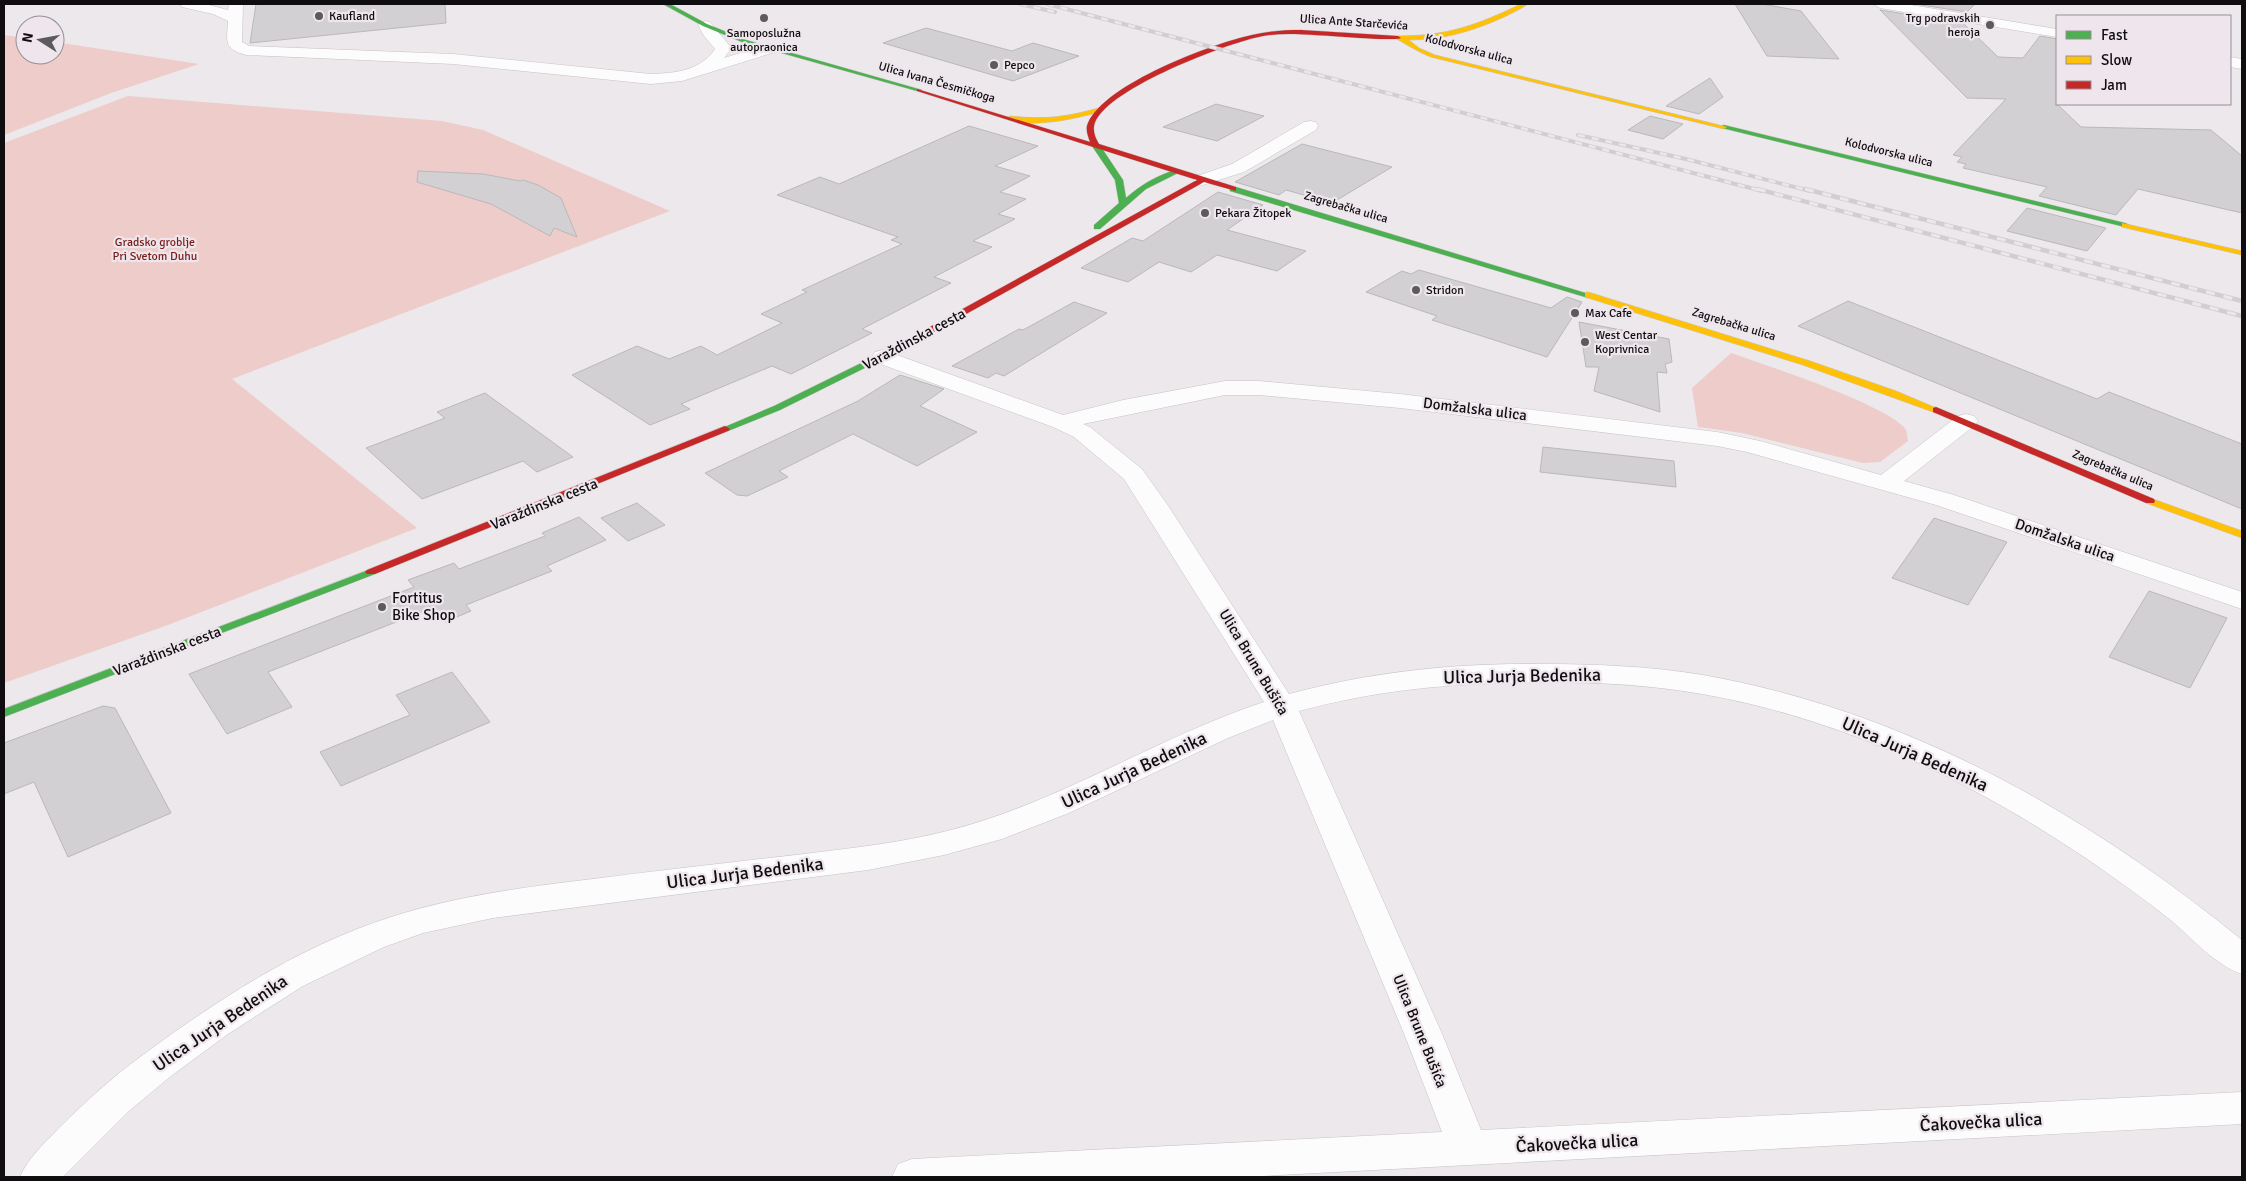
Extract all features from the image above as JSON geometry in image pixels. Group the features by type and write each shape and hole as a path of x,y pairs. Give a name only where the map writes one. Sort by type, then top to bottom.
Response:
{"main road":[{"name":"Ulica Ivana Česmičkoga","path":"666,4 705,25 744,41 934,94 1203,180"},
{"name":"Ulica Ante Starčevića","path":"1096,146 1091,138 1090,127 1102,109 1118,95 1150,77 1247,36 1275,32 1309,32 1404,40 1440,37 1476,28 1526,4"},
{"name":"Kolodvorska ulica","path":"1440,37 1454,48 1529,79"},
{"name":"Kolodvorska ulica","path":"1404,40 1411,46 1431,55 2242,253"},
{"name":"Ulica Ante Starčevića","path":"1010,118 1063,121 1082,118 1102,109"},
{"path":"1096,146 1119,180 1123,203"},
{"name":"Varaždinska cesta","path":"1066,255 1150,180 1176,172"},
{"name":"Varaždinska cesta","path":"4,713 334,587 664,456 778,408 883,357 1203,180"},
{"name":"Zagrebačka ulica","path":"1203,180 1768,348 1881,388 1966,421 2088,476 2186,516 2242,535"}],"street":[{"path":"187,4 218,11 235,11 234,44 246,50 426,57 651,80 676,78 770,49"},
{"path":"1880,4 2056,33"},
{"path":"704,70 716,59 723,49 722,45 708,34 705,25"},
{"name":"Varaždinska cesta","path":"1203,180 1238,168 1310,126"},
{"name":"Ulica Brune Bušića","path":"883,357 1061,422 1089,438 1134,474 1282,706 1424,1036 1468,1149"},
{"name":"Domžalska ulica","path":"1061,422 1122,407 1225,388 1259,388 1304,391 1717,439 1751,446 1886,483 2009,520 2242,601"},
{"path":"1886,483 1966,421"},
{"name":"Ulica Jurja Bedenika","path":"40,1177 46,1168 106,1106 157,1065 276,982 355,944 404,926 526,900 888,855 958,841 1028,817 1096,789 1219,730 1282,706 1346,689 1406,680 1475,674 1567,673 1616,675 1705,685 1748,693 1877,734 1919,752 2012,798 2104,852 2242,960"},
{"name":"Čakovečka ulica","path":"912,1177 2242,1108"}],"green space":[{"path":"4,35 15,37 15,65 65,65 65,44 199,64 111,93 4,135"},
{"name":"Gradsko groblje Pri Svetom Duhu","path":"128,96 442,121 483,130 670,211 232,379 417,528 168,625 4,683 4,143"},
{"path":"1731,353 1796,376 1877,409 1895,420 1906,430 1908,441 1880,462 1863,463 1742,433 1698,427 1692,388"}],"building":[{"name":"Kaufland","path":"256,4 445,4 446,23 250,43"},
{"path":"1735,4 1762,4 1801,11 1839,59 1767,56"},
{"path":"1915,4 1975,4 1967,12"},
{"path":"1880,10 1963,23 1998,57 2023,58 2040,36 2056,39 2056,105 2081,127 2211,130 2242,156 2242,213 2138,189 2116,215 2039,196 2047,187 1963,168 1966,164 1957,162 1962,157 1953,155 2006,99 1967,98"},
{"path":"926,28 1012,51 1033,43 1079,56 1013,81 883,43"},
{"path":"1710,78 1723,97 1699,114 1666,106"},
{"path":"1216,104 1264,116 1217,141 1163,127"},
{"path":"1650,116 1683,124 1663,139 1628,130"},
{"path":"969,126 1038,146 995,166 1030,176 1000,192 1026,199 998,214 1015,219 973,241 992,247 934,277 951,283 862,329 872,333 791,374 772,366 681,404 690,409 650,425 572,375 637,346 669,359 701,346 717,355 782,323 761,314 807,292 802,290 902,244 891,240 898,237 777,195 820,177 839,184"},
{"path":"1302,144 1392,167 1332,203 1286,190 1279,195 1235,182"},
{"path":"418,171 483,174 523,180 538,185 561,198 577,237 554,228 550,236 491,204 417,182"},
{"path":"1218,192 1263,205 1227,230 1306,251 1277,271 1217,255 1191,272 1159,262 1128,282 1081,268 1132,238 1143,241"},
{"path":"2027,208 2106,228 2087,251 2007,231"},
{"path":"1419,270 1551,308 1567,297 1582,302 1547,357 1432,320 1437,316 1366,292 1402,271 1411,274"},
{"path":"1848,301 2097,399 2109,392 2242,444 2242,509 1798,326"},
{"path":"1074,302 1107,313 1004,376 996,373 988,378 952,366 1019,329 1023,330"},
{"path":"1579,322 1669,339 1672,362 1665,364 1667,373 1657,372 1660,412 1594,391 1599,367 1586,367"},
{"path":"900,375 944,389 920,406 977,432 917,466 853,434 779,471 788,477 747,496 737,495 705,473 858,401"},
{"path":"485,393 573,457 537,472 523,461 422,499 366,448 445,418 437,412"},
{"path":"1543,447 1674,461 1676,487 1540,472"},
{"path":"637,503 665,525 628,541 601,518"},
{"path":"579,517 606,540 547,566 552,571 466,605 471,611 445,622 432,608 268,672 292,707 227,734 189,674 414,587 408,580 454,563 459,569 545,536 542,533"},
{"path":"1934,518 2007,542 1968,605 1892,578"},
{"path":"2149,591 2227,618 2190,688 2109,657"},
{"path":"452,672 490,722 341,786 320,752 410,715 396,695"},
{"path":"103,706 115,708 171,813 68,857 34,782 4,794 4,743"}],"railway":[{"path":"1020,4 1055,12"},
{"path":"1047,4 1762,191"},
{"path":"1578,135 1686,159 1810,191"},
{"path":"1757,189 2242,316"},
{"path":"1805,189 2242,301"}],"traffic: fast":[{"path":"666,4 705,25 744,41 919,90"},
{"path":"1724,127 2125,225"},
{"path":"1096,146 1119,180 1123,203"},
{"path":"1097,227 1153,181 1176,172"},
{"path":"1233,189 1588,295"},
{"path":"725,429 777,408 900,347"},
{"path":"4,713 371,572"}],"traffic: slow":[{"path":"1398,38 1434,37 1450,34 1478,25 1525,4"},
{"path":"1404,39 1417,49 1433,56 1724,127"},
{"path":"1010,118 1034,120 1068,119 1102,109"},
{"path":"2125,225 2242,253"},
{"path":"1588,295 1807,363 1936,410"},
{"path":"2150,501 2242,535"}],"traffic: jam":[{"path":"1096,146 1090,130 1091,124 1100,110 1118,95 1142,80 1199,54 1227,44 1269,33 1317,32 1398,38"},
{"path":"919,90 1233,189"},
{"path":"900,347 1203,180"},
{"path":"1936,410 2150,501"},
{"path":"371,572 725,429"}],"place":[{"name":"Kaufland","path":"319,16"},
{"name":"Samoposlužna autopraonica","path":"764,18"},
{"name":"Trg podravskih heroja","path":"1990,25"},
{"name":"Pepco","path":"994,65"},
{"name":"Pekara Žitopek","path":"1205,213"},
{"name":"Stridon","path":"1416,290"},
{"name":"Max Cafe","path":"1575,313"},
{"name":"West Centar Koprivnica","path":"1585,342"},
{"name":"Fortitus Bike Shop","path":"382,607"}]}
